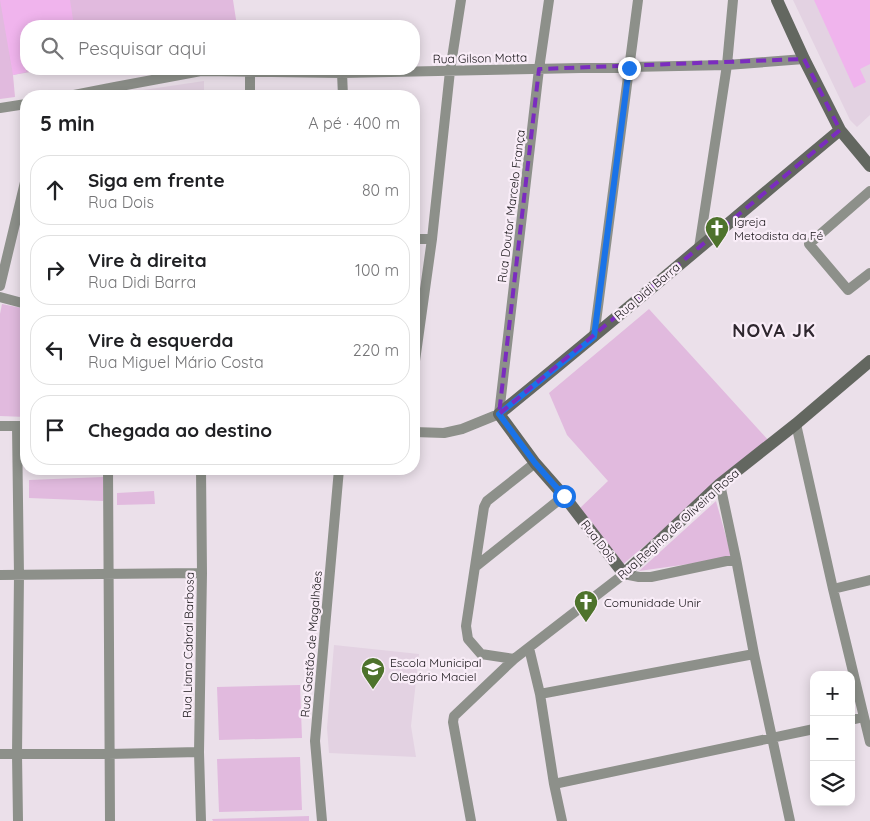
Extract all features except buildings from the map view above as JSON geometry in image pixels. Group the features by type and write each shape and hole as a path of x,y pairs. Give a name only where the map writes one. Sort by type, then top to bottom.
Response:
{"street":[{"path":"420,325 460,0"},
{"name":"Rua Doutor Marcelo França","path":"499,414 539,69 549,0"},
{"path":"594,337 638,0"},
{"path":"699,248 727,65 733,0"},
{"path":"777,0 840,130 870,166"},
{"name":"Rua Gilson Motta","path":"420,72 727,65 804,59"},
{"name":"Rua Gilson Motta","path":"118,90 184,75"},
{"path":"250,75 250,90"},
{"path":"342,75 343,90"},
{"path":"0,108 20,105"},
{"name":"Rua Didi Barra","path":"420,432 444,433 462,429 499,414 594,337 840,130"},
{"path":"870,190 809,244 848,290 870,273"},
{"path":"0,286 20,203"},
{"path":"420,239 432,239"},
{"path":"0,298 20,303"},
{"name":"Rua Regino de Oliveira Rosa","path":"471,821 453,722 454,716 514,659 624,574 720,484 796,424 870,361"},
{"name":"Rua Dois","path":"499,414 535,463 564,496 624,574"},
{"path":"796,424 870,742"},
{"path":"0,426 20,426"},
{"path":"514,659 481,654 468,640 466,626 484,507 488,501 535,463"},
{"path":"18,821 17,754 21,475"},
{"path":"108,475 110,821"},
{"name":"Rua Liana Cabral Barbosa","path":"201,475 202,573 199,752 201,821"},
{"name":"Rua Gastão de Magalhães","path":"322,821 315,741 338,475"},
{"path":"720,484 790,821"},
{"path":"475,568 564,496"},
{"path":"624,574 651,577 736,559"},
{"path":"0,575 202,573"},
{"path":"833,589 870,580"},
{"path":"530,648 562,821"},
{"path":"540,694 754,654"},
{"path":"855,719 864,717"},
{"path":"554,784 810,730"},
{"path":"0,754 199,752"}],"highlighted area":[{"path":"804,59 840,130 499,414 539,69"}],"shaded area":[{"path":"0,0 233,0 236,20 20,20 20,74 13,75 15,97 0,99"},
{"path":"793,0 870,0 870,115 857,127 850,120"},
{"path":"204,81 204,90 143,90"},
{"path":"2,304 20,308 20,417 0,416 0,314"},
{"path":"649,309 769,441 622,565 579,509 608,481 567,435 549,393"},
{"path":"103,477 103,501 29,498 29,480"},
{"path":"154,491 155,504 117,505 117,493"},
{"path":"716,501 732,558 639,571"},
{"name":"Escola Municipal Olegário Maciel","path":"334,645 419,654 411,726 416,757 329,753 327,728"},
{"path":"300,685 302,738 219,740 217,687"},
{"path":"300,757 302,810 219,812 217,759"},
{"path":"309,816 309,821 213,821 212,819"}],"place":[{"name":"Igreja Metodista da Fé","path":"717,249"},
{"name":"Comunidade Unir","path":"586,623"},
{"name":"Escola Municipal Olegário Maciel","path":"373,690"}],"district":[{"name":"NOVA JK","path":"774,330"}],"route":[{"path":"564,496 535,463 499,414 594,337 629,68"}]}
